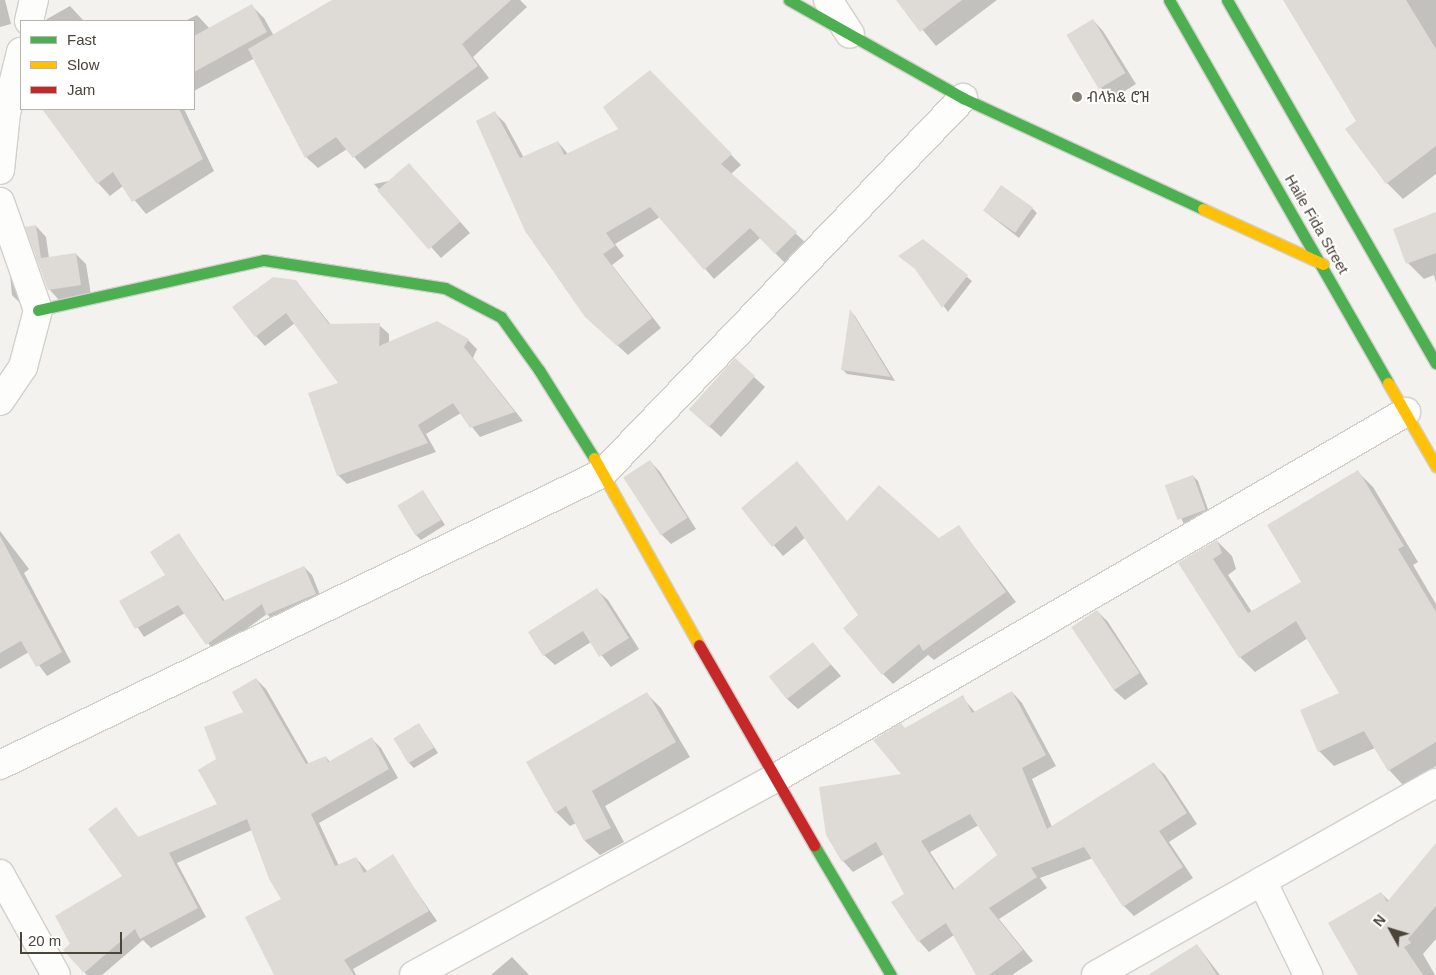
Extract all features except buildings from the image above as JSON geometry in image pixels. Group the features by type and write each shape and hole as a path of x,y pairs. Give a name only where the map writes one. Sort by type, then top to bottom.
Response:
{"street":[{"path":"29,20 34,0"},
{"path":"789,0 964,98 1323,264"},
{"path":"828,0 850,34"},
{"name":"Haile Fida Street","path":"1169,0 1323,264 1436,466"},
{"path":"1227,0 1436,363"},
{"path":"0,170 6,113 20,56"},
{"path":"0,765 602,473 964,98"},
{"path":"0,202 38,310 23,367 0,401"},
{"path":"38,310 264,260 336,269 445,288 501,318 539,370 602,473 774,779 891,975"},
{"path":"414,975 774,779 1406,412"},
{"path":"1096,975 1436,783"},
{"path":"0,874 56,975"},
{"path":"1262,882 1308,975"}],"traffic: fast":[{"path":"789,0 963,98 1203,209"},
{"path":"1169,0 1388,383"},
{"path":"1227,0 1436,363"},
{"path":"38,310 264,260 445,288 501,317 539,370 594,458"},
{"path":"814,845 891,975"}],"traffic: slow":[{"path":"1203,209 1323,264"},
{"path":"1388,383 1436,466"},
{"path":"594,458 699,645"}],"traffic: jam":[{"path":"699,645 814,845"}],"place":[{"name":"ብላክ& ሮዝ","path":"1077,97"}]}
